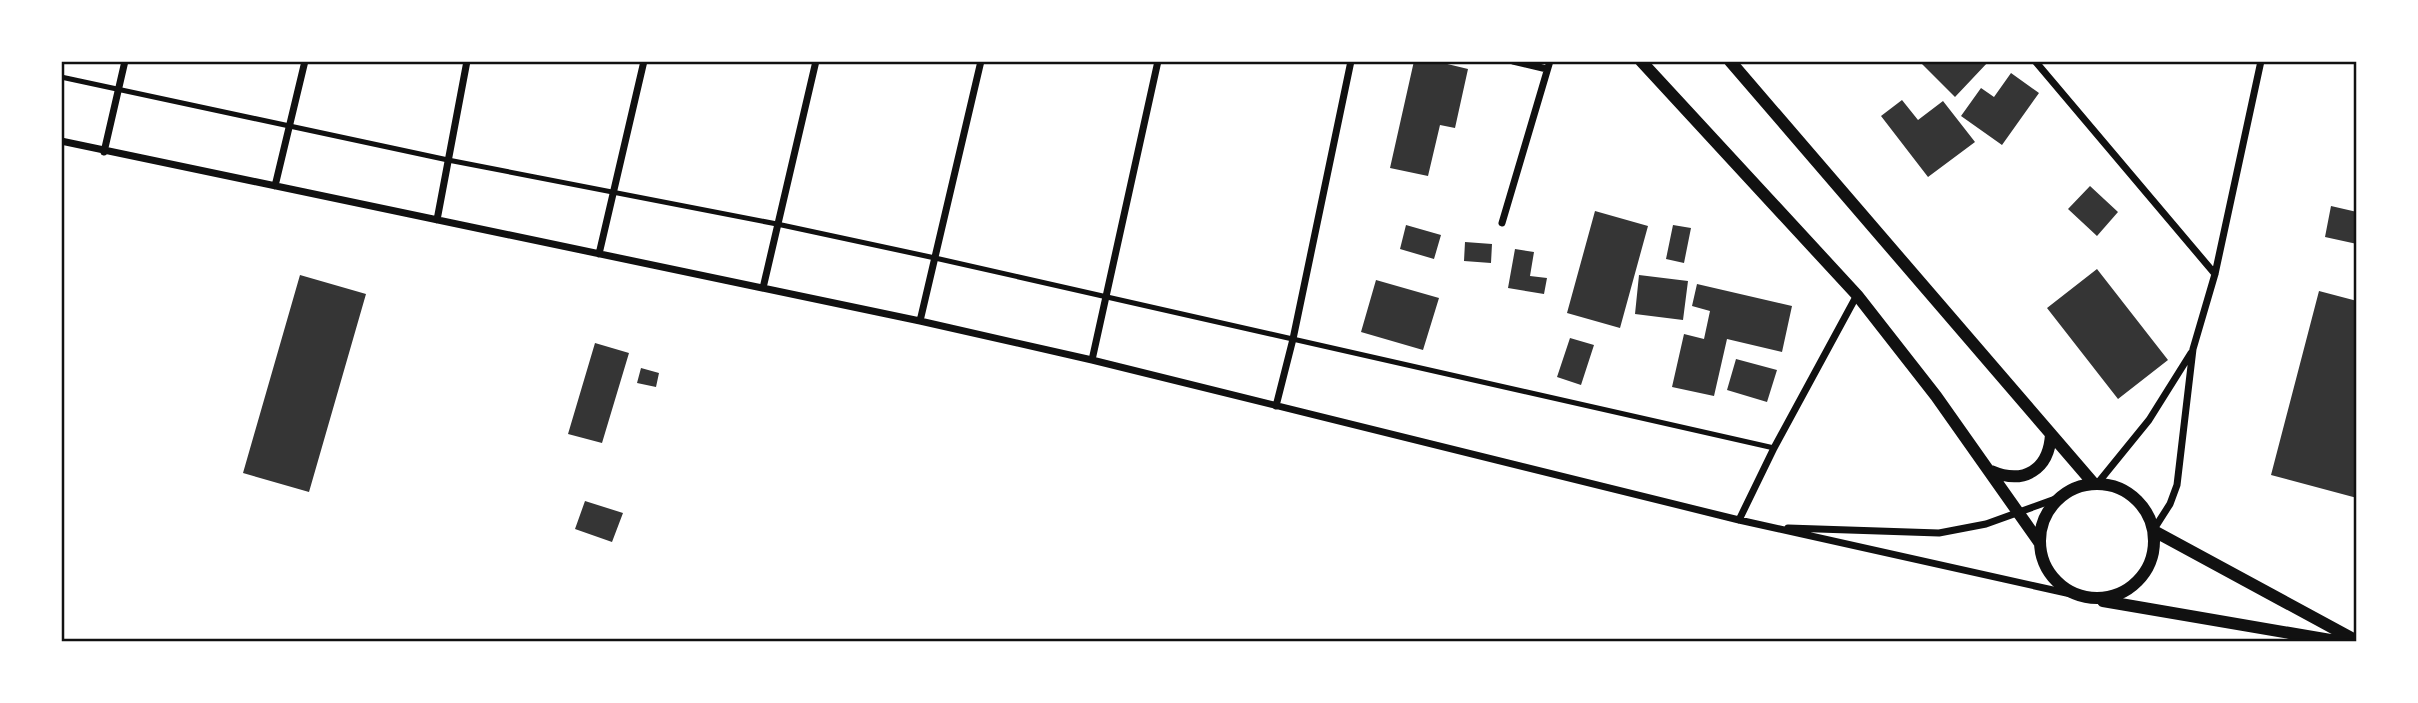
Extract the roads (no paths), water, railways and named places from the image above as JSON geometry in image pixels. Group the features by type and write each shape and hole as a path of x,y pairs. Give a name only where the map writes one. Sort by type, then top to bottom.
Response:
{"street":[{"path":"104,152 125,61"},
{"path":"275,187 305,61"},
{"path":"436,220 467,61"},
{"path":"598,254 644,61"},
{"path":"762,288 816,61"},
{"path":"920,321 981,61"},
{"path":"1092,360 1158,61"},
{"path":"1276,406 1293,339 1351,61"},
{"path":"1502,223 1548,65 1513,61"},
{"path":"1641,61 1857,295 1936,396 2039,542"},
{"path":"1730,61 2095,484"},
{"path":"2035,61 2215,274"},
{"path":"2154,530 2170,504 2177,485 2193,349 2215,274 2261,61"},
{"path":"61,141 920,321 1092,360 1739,520 2086,598 2342,642"},
{"path":"1739,520 1774,448 1857,295"},
{"path":"2095,484 2149,420 2193,349"},
{"path":"1990,471 2015,478 2038,468 2046,458 2051,434"},
{"path":"1770,527 1939,533 1986,524 2058,499 2081,486 2095,484 2116,487 2133,496 2147,511 2154,530 2155,549 2150,566 2127,592 2110,598 2086,598 2064,589 2051,576 2042,560 2039,542 2041,526 2058,499"},
{"path":"2154,530 2357,641"}],"lane":[{"path":"61,77 448,160 777,224 935,258 1774,448"}]}
